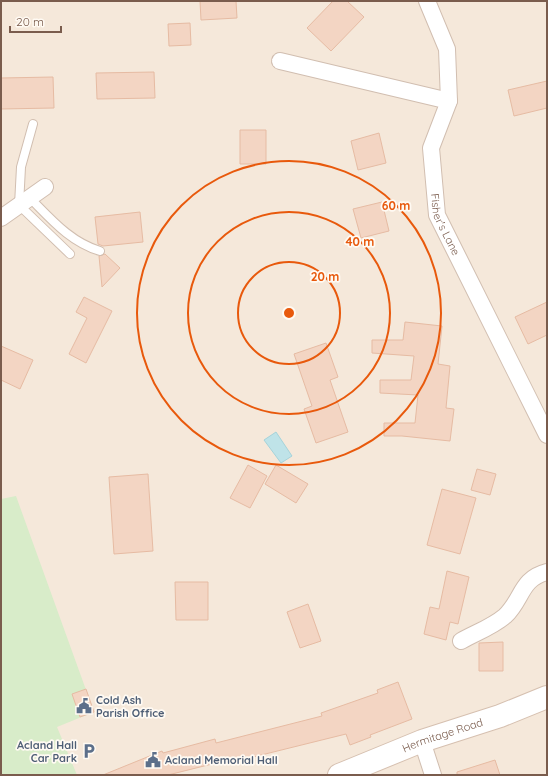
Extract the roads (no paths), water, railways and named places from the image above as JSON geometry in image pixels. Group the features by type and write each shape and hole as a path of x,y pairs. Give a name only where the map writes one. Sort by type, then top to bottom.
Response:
{"street":[{"name":"Fisher's Lane","path":"426,1 447,49 449,101 431,148 437,215 547,435"},
{"path":"280,61 449,101"},
{"path":"1,218 45,187"},
{"path":"461,640 491,626 504,616 516,603 529,580 547,572"},
{"name":"Hermitage Road","path":"339,775 422,741 500,716 547,697"},
{"path":"422,741 433,775"}],"lane":[{"path":"34,124 21,167 24,201 70,254"},
{"path":"24,201 75,240 86,247 100,251"}],"water":[{"path":"276,432 292,456 281,463 264,440"}],"place":[{"name":"Cold Ash Parish Office","path":"84,706"},
{"name":"Acland Hall Car Park","path":"89,751"},
{"name":"Acland Memorial Hall","path":"153,760"}]}
